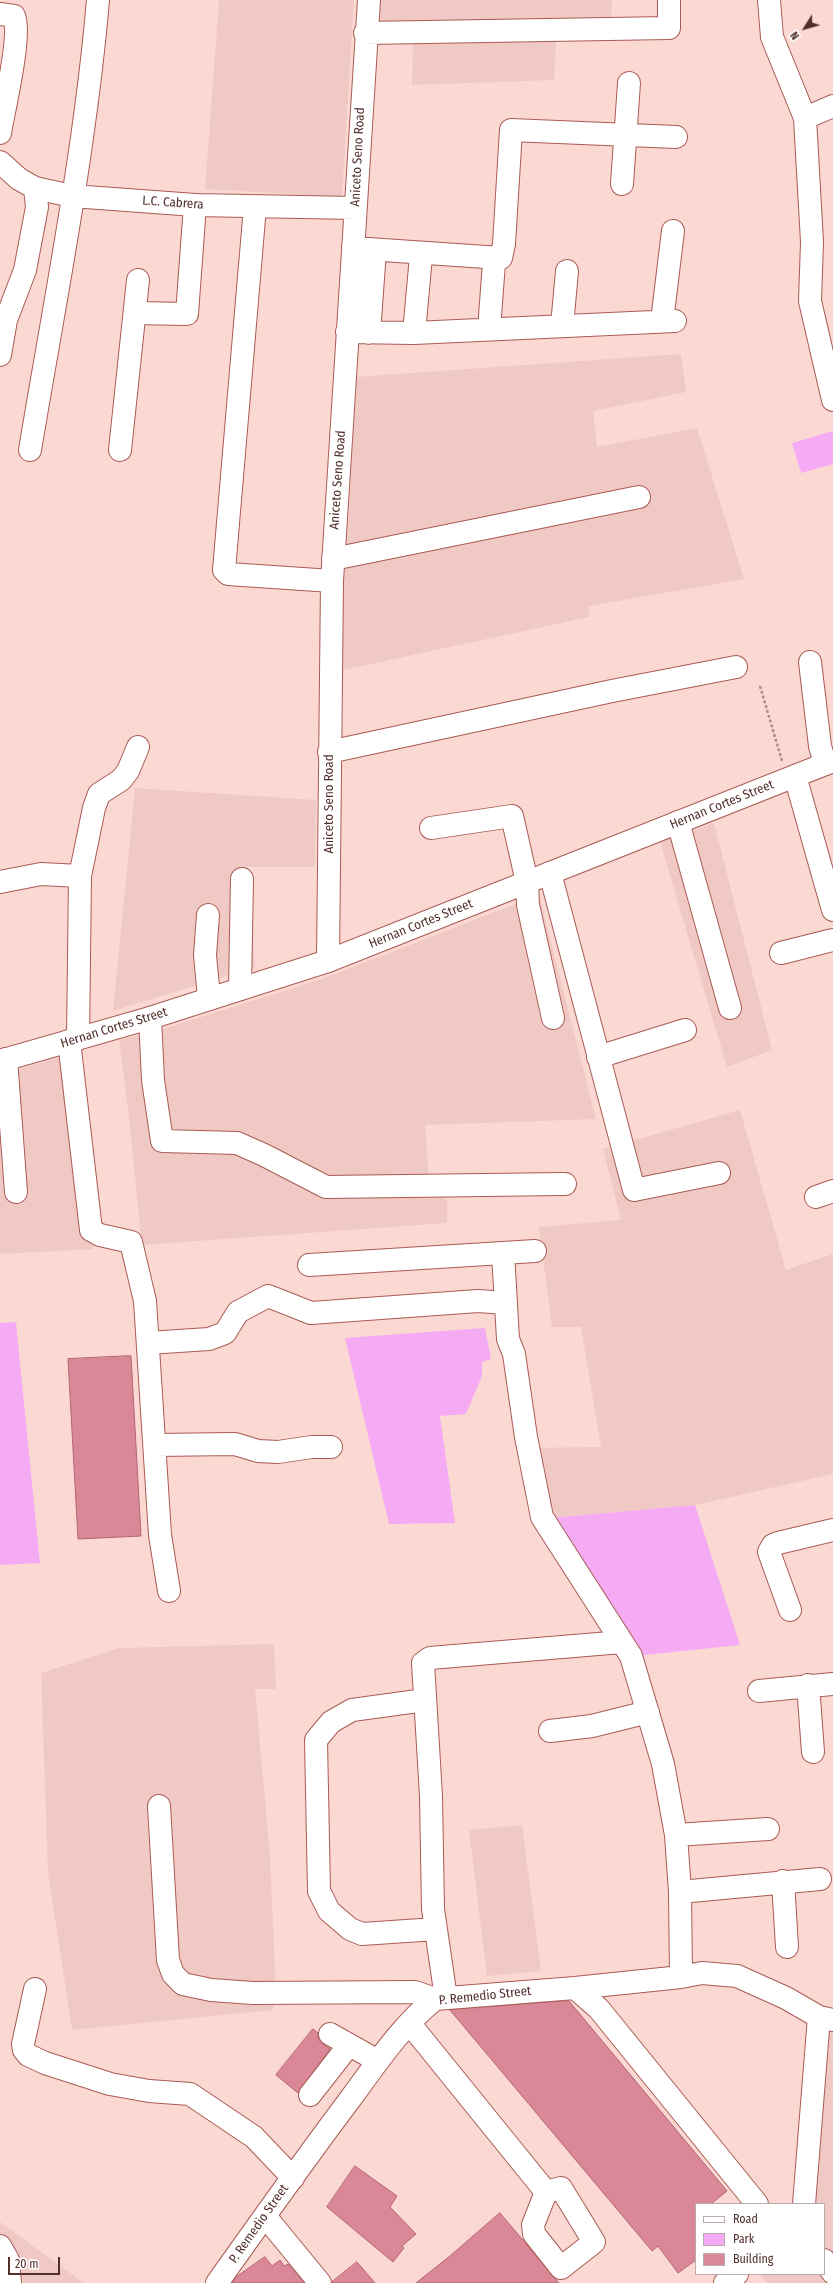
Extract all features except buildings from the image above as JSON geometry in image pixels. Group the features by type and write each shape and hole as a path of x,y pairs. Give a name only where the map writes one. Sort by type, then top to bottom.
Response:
{"street":[{"path":"30,450 72,196 94,50 98,0"},
{"name":"Aniceto Seno Road","path":"328,961 332,581 365,33 369,0"},
{"path":"365,33 669,28 669,0"},
{"path":"769,0 772,37 805,118 812,242 810,301 829,369 833,400"},
{"path":"0,14 14,16 16,21 15,43 0,133"},
{"path":"622,184 629,83"},
{"path":"805,118 833,106"},
{"path":"353,248 501,258 504,244 511,130 676,137"},
{"name":"L.C. Cabrera","path":"0,162 19,179 35,188 72,196 195,205 355,208"},
{"path":"0,355 6,320 26,270 37,208 35,188"},
{"path":"135,313 187,314 195,205"},
{"path":"255,207 224,570 228,574 332,581"},
{"path":"347,332 414,333 669,321 673,231"},
{"path":"369,332 375,251"},
{"path":"414,333 421,256"},
{"path":"489,329 494,263"},
{"path":"562,326 567,271"},
{"path":"120,450 138,280"},
{"path":"333,559 639,497"},
{"path":"810,662 820,746 829,762"},
{"path":"329,752 612,691 736,667"},
{"path":"138,746 128,771 121,780 99,794 97,798 80,876 74,1040 92,1230 100,1235 131,1242 146,1302 160,1535 169,1591"},
{"name":"Hernan Cortes Street","path":"3,1060 150,1018 208,998 328,961 829,762"},
{"path":"791,777 833,910"},
{"path":"432,828 512,816 526,882 528,905 553,1018"},
{"path":"678,822 730,1008"},
{"path":"550,873 634,1190 720,1173"},
{"path":"0,882 41,874 80,876"},
{"path":"240,989 242,879"},
{"path":"208,915 205,955 208,998"},
{"path":"781,953 833,940"},
{"path":"150,1018 153,1080 162,1141 236,1143 264,1155 326,1188 565,1184"},
{"path":"598,1057 685,1030"},
{"path":"3,1060 16,1192"},
{"path":"309,1265 535,1251"},
{"path":"503,1253 508,1339 514,1354 526,1437 542,1517 631,1656 664,1764 676,1835 680,1892 681,1977"},
{"path":"148,1343 209,1339 225,1333 238,1312 268,1296 311,1313 478,1301 506,1303"},
{"path":"155,1444 235,1444 258,1451 278,1452 312,1447 331,1447"},
{"path":"790,1610 769,1552 770,1548 778,1542 833,1530"},
{"path":"159,1806 168,1960 173,1974 183,1984 211,1990 253,1993 415,1992 441,1999 433,1909 431,1796 423,1664 430,1658 622,1642"},
{"path":"759,1691 808,1685 833,1684"},
{"path":"808,1685 813,1752"},
{"path":"425,1700 352,1710 331,1722 316,1740 319,1891 329,1911 350,1929 362,1934 436,1930"},
{"path":"550,1731 592,1726 648,1712"},
{"path":"676,1835 768,1829"},
{"path":"680,1892 784,1881 820,1879"},
{"path":"784,1881 787,1947"},
{"name":"P. Remedio Street","path":"218,2283 265,2216 378,2062 419,2011 441,1999 575,1988 681,1977 702,1973 737,1976 786,1998 826,2019"},
{"path":"575,1988 599,2009 755,2203"},
{"path":"35,1989 23,2044 24,2050 28,2055 45,2063 110,2084 149,2091 190,2094 254,2136 293,2178"},
{"path":"804,2203 826,2019"},
{"path":"410,2024 546,2192"},
{"path":"330,2034 378,2062"},
{"path":"310,2096 350,2045"},
{"path":"265,2216 320,2283"},
{"path":"0,2246 8,2260 10,2283"},
{"path":"825,2261 833,2273"},
{"path":"725,2283 735,2275"}],"path":[{"path":"760,686 791,777"}],"shaded area":[{"path":"219,0 354,0 342,197 205,189"},
{"path":"379,0 612,0 611,26 377,28"},
{"path":"556,38 554,80 412,85 413,41"},
{"path":"681,354 686,392 593,411 597,447 697,428 744,579 589,606 589,617 343,670 343,596 350,496 355,377"},
{"path":"135,788 316,800 315,867 247,867 255,967 113,1011"},
{"path":"714,823 772,1050 727,1067 660,842"},
{"path":"539,895 596,1119 425,1125 429,1180 447,1201 447,1223 142,1245 129,1116 119,1040 163,1029 322,979"},
{"path":"64,1056 93,1249 0,1254 0,1075"},
{"path":"740,1110 786,1270 833,1254 833,1474 695,1505 550,1518 525,1448 601,1447 581,1327 552,1327 539,1227 621,1220 603,1149"},
{"path":"274,1644 276,1689 255,1689 270,1856 276,1992 273,2010 72,2030 48,1872 41,1673 119,1648"},
{"path":"522,1825 541,1971 487,1976 469,1830"},
{"path":"825,2030 833,2031 833,2283 767,2283 761,2275 825,2275 825,2203 811,2203"},
{"path":"0,2222 84,2283 0,2283"}],"green space":[{"path":"833,431 833,464 801,473 792,443"},
{"path":"16,1322 40,1563 0,1565 0,1323"},
{"path":"485,1328 491,1359 482,1362 482,1376 466,1414 440,1416 455,1523 389,1524 345,1338"},
{"path":"695,1505 740,1645 635,1656 550,1518"}]}
